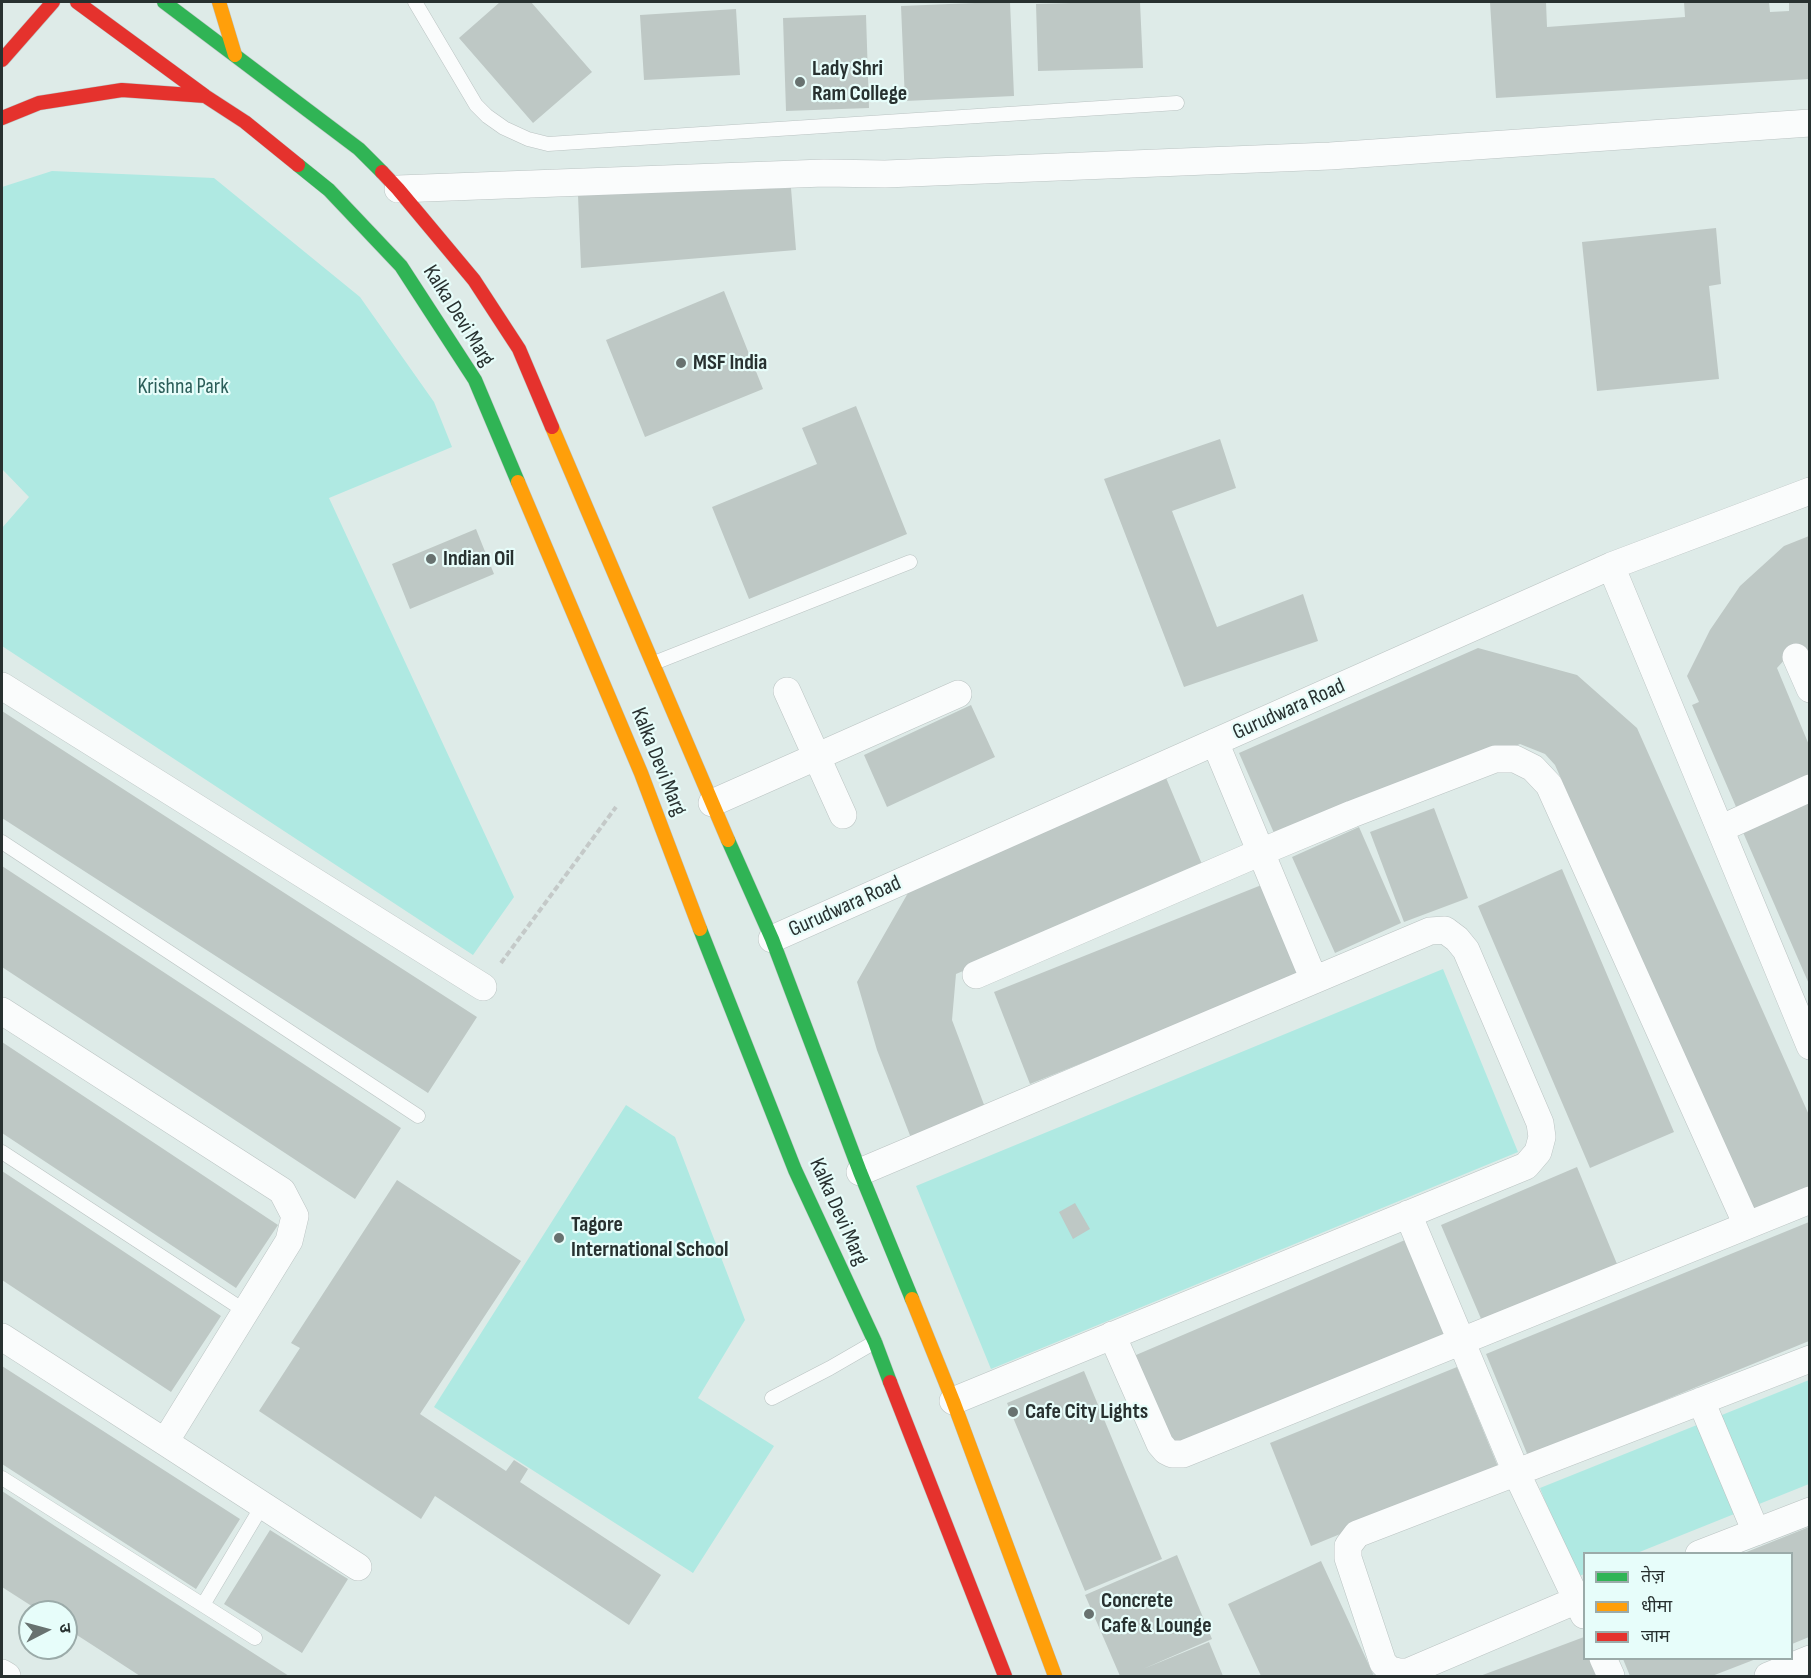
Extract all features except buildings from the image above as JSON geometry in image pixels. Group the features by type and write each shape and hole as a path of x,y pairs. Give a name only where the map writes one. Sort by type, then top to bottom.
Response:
{"street":[{"path":"2,60 53,2"},
{"name":"Kalka Devi Marg","path":"77,2 205,96 249,118 329,190 401,266 475,380 641,773 728,1003 795,1170 875,1342 1005,1677"},
{"name":"Kalka Devi Marg","path":"164,2 235,55 272,90 359,149 398,189 474,280 519,349 772,939 860,1172 953,1401 1055,1677"},
{"path":"219,2 235,55"},
{"path":"2,118 39,103 122,90 205,96"},
{"path":"398,189 824,173 885,174 1330,156 1809,123"},
{"name":"Gurudwara Road","path":"772,939 1611,566 1809,491"},
{"path":"1611,566 1809,1046"},
{"path":"1796,657 1809,689"},
{"path":"2,686 483,987"},
{"path":"787,690 843,814"},
{"path":"712,803 958,694"},
{"path":"1215,742 1314,980"},
{"path":"975,975 1261,852 1495,759 1515,759 1533,768 1549,785 1563,813 1747,1225"},
{"path":"1720,829 1809,788"},
{"path":"860,1172 1430,931 1445,930 1466,950 1540,1123 1542,1137 1538,1152 1526,1166 953,1401"},
{"path":"2,1011 282,1191 295,1216 289,1241 165,1442"},
{"path":"1112,1335 1160,1444 1172,1454 1183,1454 1809,1200"},
{"path":"1408,1214 1516,1472 1582,1603 1408,1672 1390,1670 1383,1663 1348,1558 1348,1546 1357,1534 1516,1472 1809,1359"},
{"path":"2,1337 358,1567"},
{"path":"1701,1401 1756,1532"},
{"path":"1704,1552 1809,1511"},
{"path":"1768,1677 1809,1659"},
{"path":"1604,1660 1611,1677"},
{"path":"2,1672 7,1677"}],"lane":[{"path":"415,2 476,105 504,128 528,140 548,144 1177,104"},
{"path":"654,663 910,562"},
{"path":"2,842 418,1116"},
{"path":"2,1152 245,1311"},
{"path":"772,1398 875,1342"},
{"path":"2,1478 255,1638"},
{"path":"203,1605 262,1506"}],"path":[{"path":"483,987 641,773"}],"green space":[{"name":"Krishna Park","path":"52,171 214,178 360,297 434,402 452,447 329,498 514,897 473,955 2,646 2,528 29,497 2,469 2,187"},
{"path":"1443,969 1518,1152 991,1369 916,1186"},
{"path":"626,1105 675,1137 745,1320 698,1398 774,1446 693,1573 434,1407"},
{"path":"1809,1380 1809,1484 1639,1552 1583,1552 1583,1574 1575,1578 1540,1488"}],"traffic: fast":[{"path":"164,2 359,149 382,172"},
{"path":"298,165 329,190 401,266 475,380 518,482"},
{"path":"728,840 772,939 860,1172 912,1299"},
{"path":"700,929 795,1170 875,1342 890,1382"}],"traffic: slow":[{"path":"219,2 235,55"},
{"path":"552,427 728,840"},
{"path":"518,482 641,773 700,929"},
{"path":"912,1299 953,1401 1055,1676"}],"traffic: jam":[{"path":"2,60 53,2"},
{"path":"77,2 205,96 245,122 298,165"},
{"path":"2,118 39,103 122,90 205,96"},
{"path":"382,172 474,280 519,349 552,427"},
{"path":"890,1382 1005,1676"}],"place":[{"name":"Lady Shri Ram College","path":"800,82"},
{"name":"MSF India","path":"681,363"},
{"name":"Indian Oil","path":"431,559"},
{"name":"Tagore International School","path":"559,1238"},
{"name":"Cafe City Lights","path":"1013,1412"},
{"name":"Concrete Cafe & Lounge","path":"1089,1614"}]}
